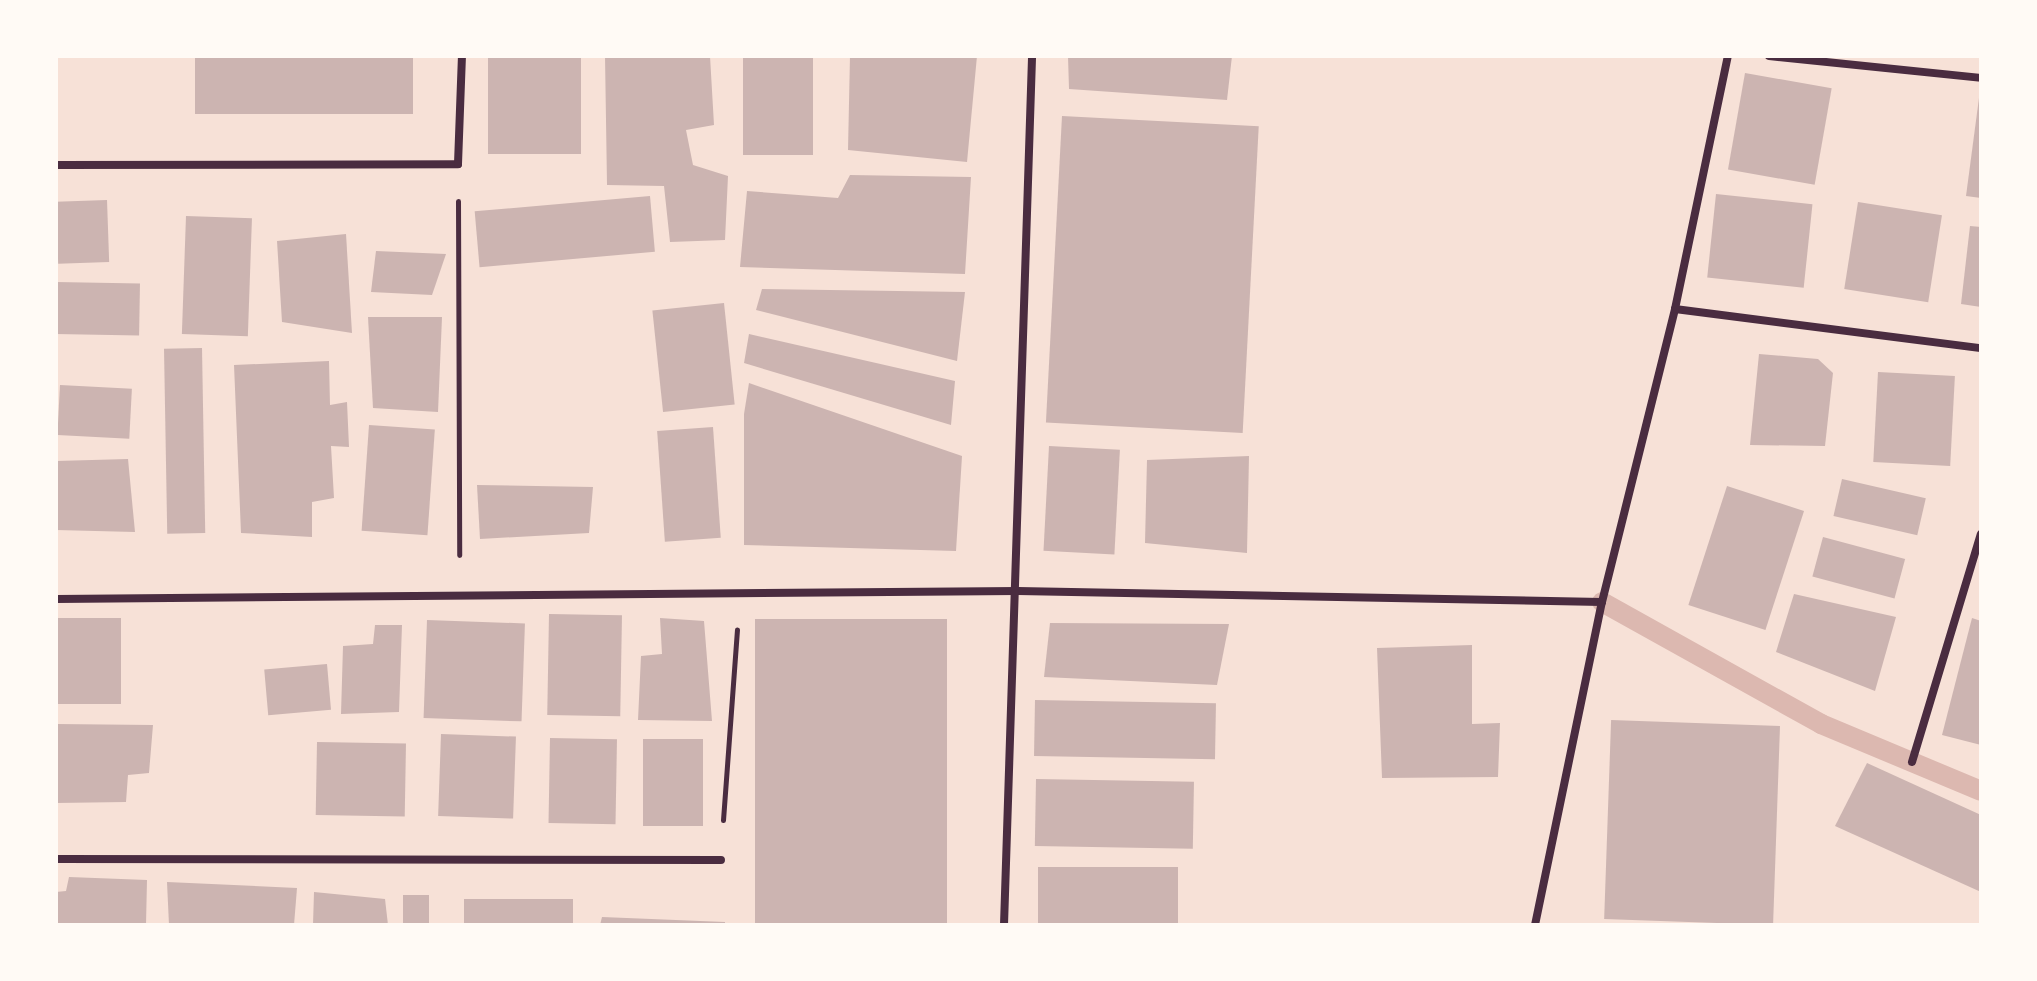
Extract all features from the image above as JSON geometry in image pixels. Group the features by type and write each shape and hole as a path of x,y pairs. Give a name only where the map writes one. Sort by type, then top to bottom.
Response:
{"street":[{"path":"56,165 458,164 462,56"},
{"path":"1004,925 1018,591 1032,56"},
{"path":"1535,925 1602,602 1675,309 1728,56"},
{"path":"1769,56 1981,78"},
{"path":"1675,309 1981,348"},
{"path":"1912,762 1981,534"},
{"path":"56,599 1018,591 1602,602"},
{"path":"56,859 721,860"}],"path":[{"path":"458,164 459,596"},
{"path":"721,860 739,593"}],"building":[{"path":"195,56 413,56 413,114 195,114"},
{"path":"488,56 581,56 581,154 488,154"},
{"path":"605,56 710,56 714,125 686,130 693,165 728,176 725,240 670,242 664,186 607,185"},
{"path":"743,56 813,56 813,155 743,155"},
{"path":"850,56 977,56 967,162 848,150"},
{"path":"1068,56 1232,56 1227,100 1069,89"},
{"path":"1745,73 1832,88 1815,185 1728,170"},
{"path":"1981,98 1981,198 1966,196"},
{"path":"1062,116 1259,126 1243,433 1046,423"},
{"path":"850,175 971,177 965,274 740,267 747,191 838,198"},
{"path":"1716,194 1812,204 1804,288 1707,278"},
{"path":"650,196 655,252 480,267 475,211"},
{"path":"107,200 109,262 58,264 56,202"},
{"path":"1858,202 1942,215 1928,302 1844,289"},
{"path":"186,216 252,218 248,336 182,334"},
{"path":"1970,226 1981,227 1981,307 1961,304"},
{"path":"346,234 352,333 282,322 277,241"},
{"path":"376,251 446,254 432,295 371,292"},
{"path":"56,282 140,283 139,335 56,334"},
{"path":"762,289 965,292 957,361 756,310"},
{"path":"724,303 735,404 663,412 652,311"},
{"path":"368,317 442,317 438,412 373,408"},
{"path":"749,334 955,381 951,425 744,363"},
{"path":"202,348 205,533 167,534 164,349"},
{"path":"1759,354 1818,359 1833,373 1825,446 1750,445"},
{"path":"329,361 330,405 347,402 349,447 331,446 334,498 312,502 312,537 241,533 234,365"},
{"path":"1878,372 1955,376 1950,466 1873,462"},
{"path":"749,383 962,456 956,551 744,545 744,414"},
{"path":"60,385 132,389 129,439 57,435"},
{"path":"369,425 435,430 427,535 362,531"},
{"path":"713,427 721,538 665,542 657,431"},
{"path":"1049,446 1120,450 1114,555 1044,551"},
{"path":"1249,456 1247,553 1145,543 1147,460"},
{"path":"128,459 135,532 56,530 56,461"},
{"path":"1842,479 1926,498 1917,535 1833,516"},
{"path":"477,485 593,487 589,533 480,539"},
{"path":"1727,486 1804,511 1765,630 1688,605"},
{"path":"1823,537 1905,559 1894,599 1812,577"},
{"path":"1794,594 1896,617 1875,691 1776,652"},
{"path":"549,614 622,615 620,716 547,715"},
{"path":"56,618 121,618 121,704 56,704"},
{"path":"660,618 704,621 712,721 638,720 641,656 662,654"},
{"path":"1972,618 1981,621 1981,745 1942,735"},
{"path":"755,619 947,619 947,925 755,925"},
{"path":"427,620 525,623 522,721 424,718"},
{"path":"1050,623 1229,624 1217,685 1044,677"},
{"path":"375,625 402,625 399,712 341,714 343,646 373,644"},
{"path":"1472,645 1472,724 1500,723 1498,777 1382,778 1377,648"},
{"path":"327,664 331,710 268,715 264,669"},
{"path":"1035,700 1216,703 1215,759 1034,756"},
{"path":"1611,720 1780,726 1773,925 1604,919"},
{"path":"56,724 153,725 149,773 128,775 126,802 56,803"},
{"path":"441,734 516,737 513,819 438,816"},
{"path":"550,738 617,739 616,824 549,823"},
{"path":"643,739 703,739 703,826 643,826"},
{"path":"317,742 406,744 405,817 316,815"},
{"path":"1867,763 1981,815 1981,892 1835,826"},
{"path":"1036,779 1194,782 1193,849 1035,846"},
{"path":"1038,867 1178,867 1178,925 1038,925"},
{"path":"69,877 147,880 146,925 56,925 56,892 66,891"},
{"path":"167,882 297,888 294,925 169,925"},
{"path":"314,892 385,899 388,925 313,925"},
{"path":"403,895 429,895 429,925 403,925"},
{"path":"464,899 573,899 573,925 464,925"},
{"path":"602,917 725,922 725,925 600,925"}],"waterway":[{"path":"1602,602 1821,724 1981,791"}]}
